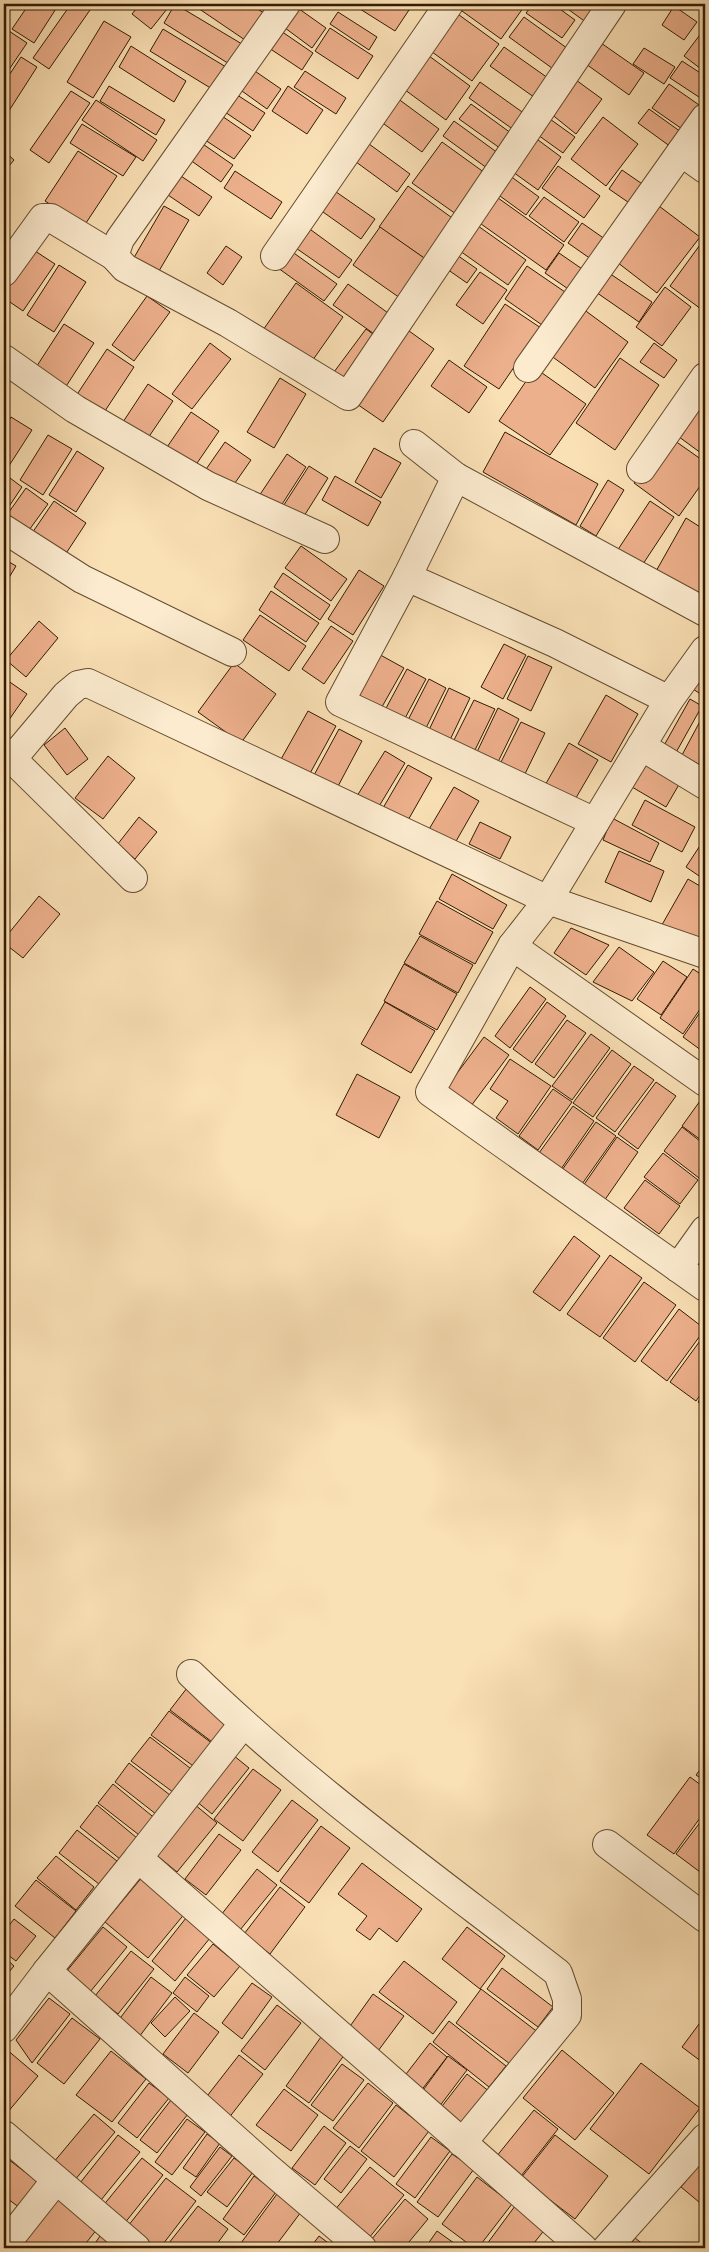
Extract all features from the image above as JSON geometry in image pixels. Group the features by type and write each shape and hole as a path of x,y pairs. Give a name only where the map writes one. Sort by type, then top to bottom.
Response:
{"street":[{"path":"114,256 120,239 286,4"},
{"path":"274,256 449,4"},
{"path":"4,272 43,218 51,218 114,256 125,268 228,323 348,396 612,4"},
{"path":"528,368 705,118"},
{"path":"681,152 705,168"},
{"path":"4,359 75,409 208,486 325,539"},
{"path":"641,469 705,377"},
{"path":"414,444 456,476 705,612"},
{"path":"456,476 407,577 340,702 595,822"},
{"path":"4,529 82,578 232,652"},
{"path":"407,577 556,643 669,700"},
{"path":"705,650 669,700 548,900 512,946 430,1092 705,1287"},
{"path":"133,878 8,755 78,685 88,683 548,900 705,954"},
{"path":"641,746 705,785"},
{"path":"512,946 705,1082"},
{"path":"678,1268 705,1230"},
{"path":"191,1674 243,1724 357,1817 558,1973 567,1999 567,2015 462,2143"},
{"path":"4,2026 243,1724"},
{"path":"607,1844 705,1918"},
{"path":"138,1858 583,2248"},
{"path":"47,1971 268,2168 362,2248"},
{"path":"4,2135 136,2248"},
{"path":"607,2248 705,2138"},
{"path":"4,2246 56,2180"}],"building":[{"path":"29,4 59,4 34,43 12,29"},
{"path":"71,4 81,4 90,10 49,69 33,58"},
{"path":"140,4 171,4 151,29 132,14"},
{"path":"175,4 247,47 234,67 164,23"},
{"path":"192,4 250,4 267,15 248,42"},
{"path":"352,4 413,4 395,31"},
{"path":"457,4 526,4 501,39 455,6"},
{"path":"533,4 553,4 575,20 562,38 526,13"},
{"path":"561,4 601,4 587,23"},
{"path":"295,6 326,28 312,48 281,25"},
{"path":"674,6 697,22 684,40 662,25"},
{"path":"338,12 377,37 369,50 330,24"},
{"path":"455,12 499,44 472,81 428,49"},
{"path":"524,17 571,51 556,71 509,37"},
{"path":"104,21 131,37 93,98 67,82"},
{"path":"330,28 373,56 358,79 315,51"},
{"path":"705,28 705,72 684,56"},
{"path":"6,29 27,43 4,77 4,32"},
{"path":"163,29 231,70 217,92 150,51"},
{"path":"278,29 313,53 302,70 266,46"},
{"path":"601,43 644,73 629,95 586,64"},
{"path":"131,46 186,81 174,102 119,67"},
{"path":"504,47 555,83 541,102 490,66"},
{"path":"644,48 675,67 664,84 633,64"},
{"path":"425,53 470,86 446,120 401,87"},
{"path":"21,57 37,67 5,117 4,83"},
{"path":"682,61 705,76 705,101 670,78"},
{"path":"249,67 281,89 267,109 235,86"},
{"path":"305,71 346,98 336,114 294,87"},
{"path":"576,80 602,99 576,134 550,113"},
{"path":"480,82 525,114 514,130 469,98"},
{"path":"669,84 702,107 685,131 652,108"},
{"path":"109,86 165,120 156,135 100,101"},
{"path":"288,86 323,110 307,134 272,111"},
{"path":"71,91 90,103 49,163 30,150"},
{"path":"231,91 265,113 253,131 219,108"},
{"path":"397,98 439,129 422,152 380,121"},
{"path":"96,100 157,140 143,161 82,120"},
{"path":"471,104 515,136 504,151 459,119"},
{"path":"649,109 681,132 671,147 638,123"},
{"path":"219,114 251,136 234,159 202,138"},
{"path":"543,114 575,137 563,153 531,130"},
{"path":"603,117 638,144 606,186 571,159"},
{"path":"454,121 502,156 491,171 443,136"},
{"path":"82,124 136,157 123,176 70,143"},
{"path":"530,134 561,157 538,190 506,167"},
{"path":"197,140 233,165 221,182 186,157"},
{"path":"365,141 410,174 397,192 352,159"},
{"path":"442,142 485,173 456,214 412,183"},
{"path":"4,151 14,160 4,172"},
{"path":"78,151 117,176 84,226 45,201"},
{"path":"558,166 600,196 584,218 542,188"},
{"path":"502,170 539,197 526,215 489,188"},
{"path":"622,170 651,190 638,209 609,189"},
{"path":"235,171 282,202 271,219 224,188"},
{"path":"178,174 212,197 199,216 165,193"},
{"path":"408,186 455,220 427,260 379,227"},
{"path":"329,187 375,219 361,239 316,207"},
{"path":"491,193 564,245 546,270 474,219"},
{"path":"544,197 579,222 564,242 529,216"},
{"path":"655,203 700,237 657,293 613,259"},
{"path":"164,206 189,220 156,276 132,261"},
{"path":"471,221 526,260 508,285 453,246"},
{"path":"582,223 612,244 598,264 568,243"},
{"path":"307,227 352,260 339,278 293,246"},
{"path":"380,227 427,260 400,298 353,265"},
{"path":"705,238 705,312 670,286"},
{"path":"226,246 242,257 223,285 207,273"},
{"path":"32,249 55,264 23,311 4,298 4,292"},
{"path":"291,251 337,284 324,301 278,268"},
{"path":"454,253 477,269 467,283 444,267"},
{"path":"559,253 588,273 574,293 545,273"},
{"path":"59,265 86,282 54,332 27,315"},
{"path":"527,266 565,292 542,325 505,299"},
{"path":"603,269 652,302 639,322 590,288"},
{"path":"480,272 507,290 483,324 456,305"},
{"path":"296,283 343,317 310,364 263,330"},
{"path":"348,284 395,318 380,338 333,305"},
{"path":"665,287 691,307 662,346 636,327"},
{"path":"147,296 170,312 134,361 112,345"},
{"path":"505,304 541,328 499,389 464,366"},
{"path":"579,306 628,342 595,388 546,352"},
{"path":"64,324 94,343 63,391 33,372"},
{"path":"405,328 434,349 383,422 354,402"},
{"path":"366,329 381,340 347,388 331,376"},
{"path":"210,343 231,359 192,409 172,394"},
{"path":"654,343 677,360 664,378 640,362"},
{"path":"107,349 134,367 101,417 74,399"},
{"path":"620,358 659,385 615,450 576,423"},
{"path":"449,360 487,387 469,413 431,386"},
{"path":"535,368 586,404 550,455 499,421"},
{"path":"280,378 306,394 274,448 247,432"},
{"path":"148,384 173,401 146,441 121,425"},
{"path":"705,389 705,456 671,431"},
{"path":"4,412 9,415 4,422"},
{"path":"191,412 219,431 191,472 163,453"},
{"path":"11,417 32,430 5,472 4,429"},
{"path":"505,432 598,484 576,525 483,472"},
{"path":"48,435 72,449 43,495 20,480"},
{"path":"668,436 705,462 705,479 679,516 634,483"},
{"path":"225,442 251,460 228,493 202,475"},
{"path":"374,448 401,463 381,498 355,482"},
{"path":"77,451 104,468 76,512 49,495"},
{"path":"287,454 306,467 277,512 257,499"},
{"path":"309,466 328,478 299,524 280,511"},
{"path":"6,475 22,487 4,514 4,478"},
{"path":"335,476 381,502 368,526 322,500"},
{"path":"608,480 624,490 596,536 580,526"},
{"path":"26,488 48,504 24,537 4,519"},
{"path":"54,501 86,523 61,561 28,539"},
{"path":"650,501 674,517 641,567 617,551"},
{"path":"686,518 705,530 705,600 655,573"},
{"path":"301,546 347,579 331,601 285,568"},
{"path":"4,559 16,566 4,586"},
{"path":"359,570 384,586 353,635 328,619"},
{"path":"283,573 330,605 320,620 274,587"},
{"path":"271,591 319,623 306,642 259,610"},
{"path":"260,615 306,646 289,671 243,640"},
{"path":"39,621 58,638 26,677 6,660"},
{"path":"331,626 353,641 324,684 302,669"},
{"path":"504,644 526,655 503,699 481,687"},
{"path":"375,652 404,668 379,712 350,697"},
{"path":"528,656 552,667 531,711 507,699"},
{"path":"234,663 276,694 241,743 198,712"},
{"path":"407,669 426,679 403,722 384,712"},
{"path":"705,671 705,697 693,689"},
{"path":"4,678 27,694 4,727"},
{"path":"429,679 446,688 426,728 408,720"},
{"path":"449,688 470,698 449,742 428,732"},
{"path":"606,695 638,714 611,762 578,744"},
{"path":"690,699 702,706 674,756 662,749"},
{"path":"474,700 495,709 474,752 453,742"},
{"path":"498,708 519,719 497,764 476,754"},
{"path":"308,711 336,726 308,777 280,761"},
{"path":"705,712 705,761 702,766 682,755"},
{"path":"521,722 545,733 523,778 499,766"},
{"path":"65,728 88,759 67,775 44,745"},
{"path":"339,729 362,741 336,790 313,777"},
{"path":"569,743 598,760 573,803 544,787"},
{"path":"385,751 405,763 378,808 357,796"},
{"path":"108,756 135,778 103,819 75,798"},
{"path":"647,761 681,781 666,807 632,787"},
{"path":"408,765 432,778 407,822 383,808"},
{"path":"454,787 479,801 451,850 425,836"},
{"path":"645,800 695,827 682,852 632,825"},
{"path":"139,817 157,832 135,859 117,845"},
{"path":"612,818 659,843 650,862 603,840"},
{"path":"480,822 511,837 500,859 469,844"},
{"path":"705,838 705,880 686,867"},
{"path":"619,851 664,871 651,902 605,882"},
{"path":"452,874 507,905 493,929 439,899"},
{"path":"688,879 705,889 705,943 659,930"},
{"path":"39,896 60,914 23,958 4,943 4,939"},
{"path":"437,901 493,932 475,964 419,934"},
{"path":"571,928 609,945 586,975 554,953"},
{"path":"420,936 473,965 458,993 404,963"},
{"path":"619,947 654,972 632,1001 593,982"},
{"path":"663,961 687,977 661,1015 637,999"},
{"path":"404,964 457,994 437,1030 384,1001"},
{"path":"693,969 705,977 705,1002 683,1034 660,1018"},
{"path":"530,987 546,999 510,1048 495,1036"},
{"path":"385,1002 435,1031 411,1073 361,1044"},
{"path":"547,1002 566,1016 532,1063 513,1049"},
{"path":"705,1005 705,1053 683,1037"},
{"path":"567,1020 586,1033 554,1078 535,1064"},
{"path":"591,1034 610,1048 572,1100 552,1086"},
{"path":"484,1037 509,1055 471,1106 446,1088"},
{"path":"612,1050 631,1064 593,1117 573,1103"},
{"path":"510,1059 551,1086 518,1134 496,1118 508,1101 490,1089"},
{"path":"634,1066 654,1080 615,1132 596,1118"},
{"path":"357,1074 400,1097 379,1138 336,1115"},
{"path":"656,1082 676,1096 638,1149 618,1134"},
{"path":"553,1089 572,1102 538,1150 519,1136"},
{"path":"700,1101 705,1105 705,1143 682,1126"},
{"path":"573,1106 594,1121 561,1169 539,1153"},
{"path":"596,1122 616,1136 582,1184 562,1170"},
{"path":"682,1127 705,1145 705,1170 699,1178 664,1151"},
{"path":"617,1137 638,1152 604,1201 583,1186"},
{"path":"663,1153 698,1180 680,1204 644,1177"},
{"path":"645,1180 680,1206 659,1234 624,1208"},
{"path":"574,1236 600,1256 560,1311 533,1292"},
{"path":"610,1255 642,1278 600,1337 567,1314"},
{"path":"644,1282 676,1305 635,1362 603,1338"},
{"path":"679,1309 705,1329 667,1381 641,1361"},
{"path":"705,1334 705,1388 696,1401 670,1382"},
{"path":"705,1392 705,1407 698,1402"},
{"path":"187,1688 237,1725 220,1748 170,1710"},
{"path":"169,1711 217,1747 200,1771 151,1735"},
{"path":"150,1737 199,1775 181,1798 131,1761"},
{"path":"228,1751 249,1768 212,1814 191,1797"},
{"path":"129,1763 175,1799 161,1818 115,1782"},
{"path":"705,1763 705,1781 696,1775"},
{"path":"253,1769 281,1790 243,1841 214,1819"},
{"path":"690,1777 705,1788 705,1811 674,1854 647,1835"},
{"path":"113,1784 157,1820 143,1838 98,1803"},
{"path":"292,1800 318,1820 278,1872 252,1852"},
{"path":"194,1804 217,1823 177,1872 154,1853"},
{"path":"97,1805 137,1838 120,1859 80,1827"},
{"path":"705,1816 705,1865 700,1872 676,1854"},
{"path":"321,1826 350,1848 309,1903 280,1881"},
{"path":"77,1830 117,1861 99,1884 59,1853"},
{"path":"219,1834 241,1850 206,1895 185,1879"},
{"path":"56,1856 94,1887 76,1910 37,1878"},
{"path":"362,1863 422,1909 397,1942 379,1928 370,1940 356,1930 367,1916 338,1894"},
{"path":"257,1869 277,1885 240,1930 221,1915"},
{"path":"143,1876 186,1912 148,1958 105,1922"},
{"path":"36,1880 76,1911 55,1938 15,1906"},
{"path":"280,1887 305,1907 270,1954 244,1934"},
{"path":"186,1918 210,1938 175,1981 152,1961"},
{"path":"14,1919 36,1936 16,1961 4,1952 4,1932"},
{"path":"103,1927 127,1947 90,1992 66,1972"},
{"path":"467,1927 505,1956 480,1989 442,1959"},
{"path":"213,1944 240,1966 214,1997 187,1975"},
{"path":"131,1951 154,1969 118,2014 95,1996"},
{"path":"4,1957 14,1966 4,1978"},
{"path":"404,1961 457,2002 433,2034 379,1992"},
{"path":"502,1968 553,2007 538,2027 487,1989"},
{"path":"151,1977 172,1993 139,2037 118,2021"},
{"path":"185,1977 209,1996 197,2012 173,1993"},
{"path":"252,1983 272,1997 242,2039 222,2023"},
{"path":"481,1989 539,2033 514,2067 456,2023"},
{"path":"373,1994 404,2016 378,2051 348,2029"},
{"path":"175,1997 190,2011 165,2037 151,2023"},
{"path":"49,1998 70,2014 32,2063 16,2040"},
{"path":"277,2005 301,2023 265,2070 241,2051"},
{"path":"194,2013 219,2032 188,2073 163,2054"},
{"path":"705,2016 705,2058 702,2062 682,2047"},
{"path":"72,2018 100,2039 64,2084 37,2063"},
{"path":"449,2021 506,2066 489,2087 433,2042"},
{"path":"321,2037 345,2054 309,2103 286,2086"},
{"path":"430,2043 447,2057 420,2092 403,2078"},
{"path":"6,2049 38,2076 7,2113 4,2110 4,2051"},
{"path":"562,2050 614,2093 575,2140 523,2098"},
{"path":"111,2051 146,2079 112,2122 76,2095"},
{"path":"239,2055 263,2074 228,2119 204,2100"},
{"path":"448,2056 467,2070 439,2107 421,2093"},
{"path":"641,2063 700,2108 649,2174 590,2129"},
{"path":"342,2064 364,2080 333,2121 311,2105"},
{"path":"705,2073 705,2087 699,2082"},
{"path":"467,2074 490,2092 462,2128 439,2110"},
{"path":"149,2083 169,2098 137,2138 118,2123"},
{"path":"368,2083 393,2103 359,2148 333,2128"},
{"path":"284,2089 318,2115 291,2151 256,2125"},
{"path":"171,2100 188,2114 157,2153 140,2140"},
{"path":"396,2105 429,2131 394,2177 361,2151"},
{"path":"534,2110 558,2129 521,2176 496,2157"},
{"path":"94,2114 115,2132 74,2181 53,2163"},
{"path":"187,2119 205,2132 172,2175 155,2162"},
{"path":"324,2126 346,2143 315,2185 292,2168"},
{"path":"207,2134 220,2143 196,2177 183,2168"},
{"path":"118,2135 140,2152 101,2200 80,2183"},
{"path":"555,2135 608,2176 575,2219 521,2178"},
{"path":"431,2137 450,2151 415,2198 396,2184"},
{"path":"350,2146 367,2159 341,2193 324,2179"},
{"path":"220,2147 232,2156 201,2196 190,2187"},
{"path":"452,2154 474,2169 438,2217 417,2202"},
{"path":"4,2156 42,2185 24,2211 4,2196"},
{"path":"142,2158 163,2175 124,2224 102,2207"},
{"path":"234,2158 253,2172 227,2207 207,2192"},
{"path":"705,2158 705,2207 681,2187"},
{"path":"370,2167 404,2195 364,2244 330,2216"},
{"path":"254,2176 276,2192 244,2235 223,2219"},
{"path":"477,2177 512,2204 478,2248 474,2248 442,2224"},
{"path":"166,2178 196,2201 160,2248 157,2248 128,2226"},
{"path":"277,2194 301,2212 274,2248 249,2248 241,2243"},
{"path":"60,2197 98,2228 82,2248 19,2248"},
{"path":"405,2199 428,2219 404,2248 368,2248 366,2246"},
{"path":"198,2206 228,2229 214,2248 165,2248"},
{"path":"515,2206 546,2228 530,2248 484,2248"},
{"path":"437,2231 461,2248 425,2248"},
{"path":"100,2236 117,2248 92,2248"},
{"path":"319,2236 335,2248 310,2248"},
{"path":"635,2238 648,2248 627,2248"}]}
